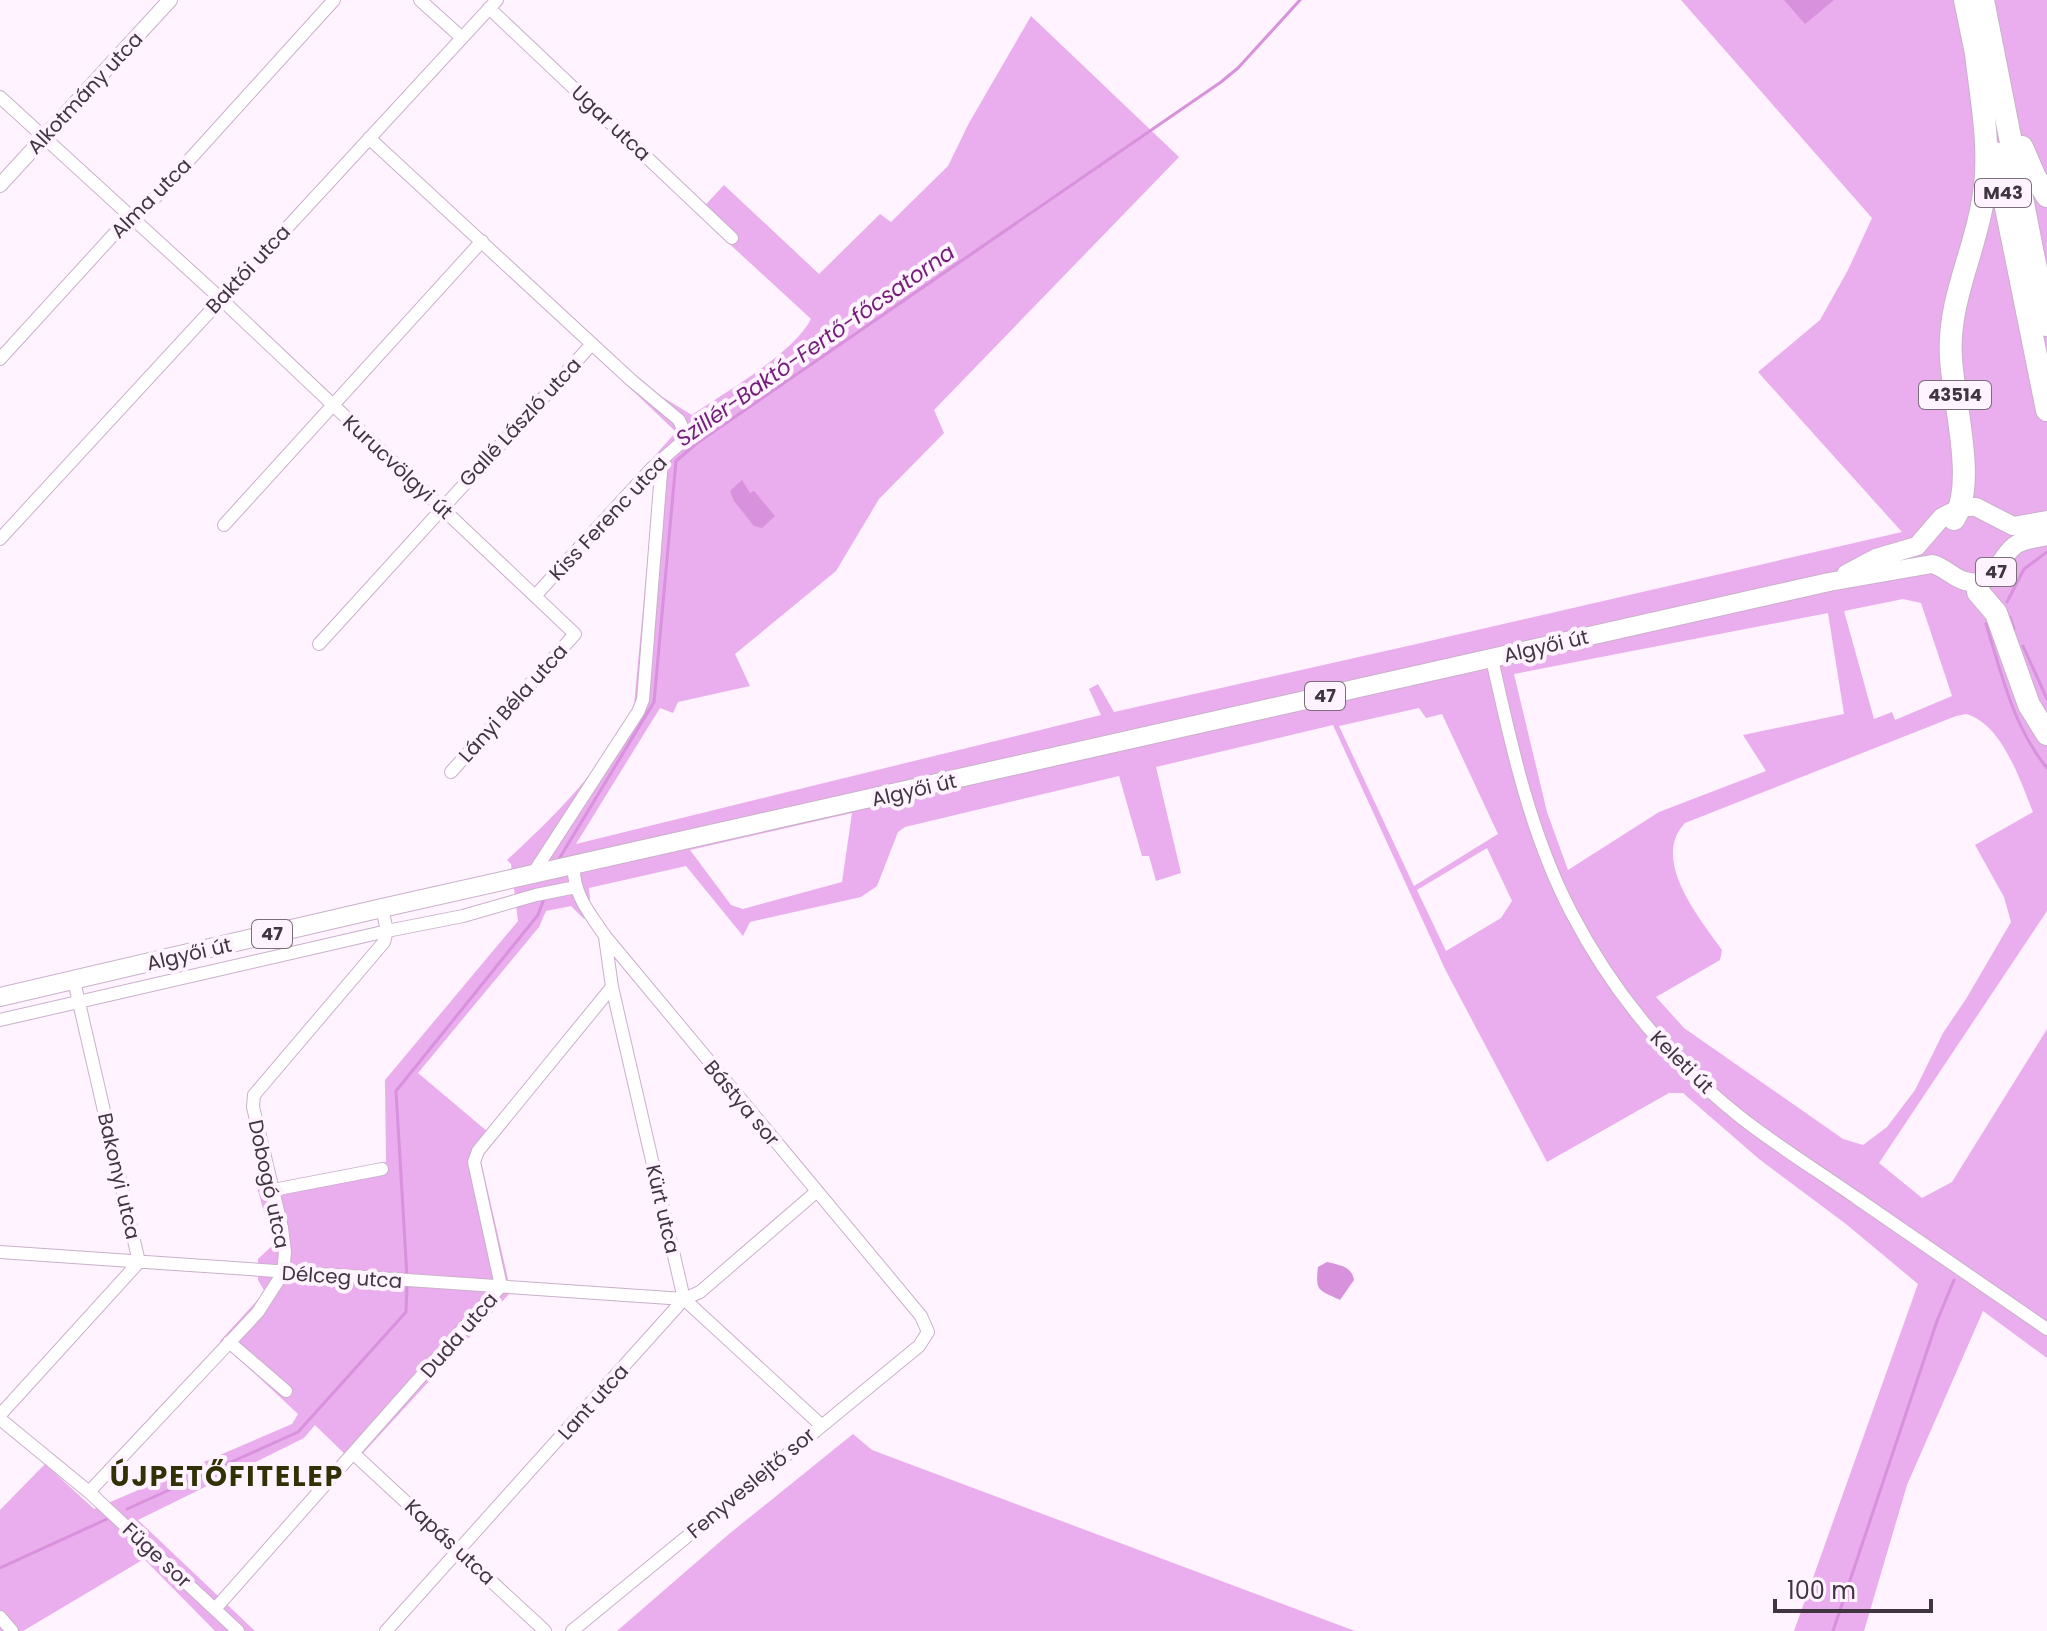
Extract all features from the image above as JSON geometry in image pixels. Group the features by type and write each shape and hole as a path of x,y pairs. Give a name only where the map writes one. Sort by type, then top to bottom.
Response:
{"highway":[{"name":"M43","path":"1965,0 2047,410"},
{"name":"M43","path":"1983,0 2047,325"},
{"name":"43514","path":"1958,513 1965,484 1950,357 1951,331 1955,301 1984,193 1985,133 1976,53"},
{"path":"1998,75 2028,162 2047,196"},
{"path":"1978,592 1996,613 2029,705 2047,734"}],"main road":[{"path":"1939,569 1926,545 1942,517 1976,507 2013,526 2047,520"},
{"name":"47","path":"1958,513 1982,519 2010,535 2047,527"},
{"name":"47","path":"1829,582 1883,579 1939,569 1966,582 1985,580 1999,569 2015,545 2047,536"},
{"name":"47","path":"1939,569 1952,585 1978,592 2006,575 2022,551 2047,542"},
{"name":"47","path":"1829,582 1876,558 1926,545"},
{"name":"Algyői út","path":"0,997 1829,582"}],"street":[{"name":"Alkotmány utca","path":"0,185 170,0"},
{"name":"Alma utca","path":"0,359 125,222 143,211 334,0"},
{"path":"420,0 461,37"},
{"name":"Baktói utca","path":"0,539 493,4"},
{"name":"Ugar utca","path":"493,4 732,238"},
{"name":"Kurucvölgyi út","path":"0,97 221,299 575,634"},
{"path":"369,138 592,344"},
{"path":"224,525 482,241"},
{"name":"Kiss Ferenc utca","path":"535,596 682,442 684,431 679,420 592,344"},
{"name":"Gallé László utca","path":"319,644 592,344"},
{"path":"538,873 643,700 662,460"},
{"name":"Lányi Béla utca","path":"451,772 575,634"},
{"name":"Keleti út","path":"1492,659 1519,774 1557,884 1602,965 1638,1015 1679,1062 1741,1117 2047,1329"},
{"name":"Bástya sor","path":"571,866 576,887 605,936 921,1316 928,1332"},
{"name":"Algyői út","path":"0,1020 463,916 576,887"},
{"path":"382,908 387,931"},
{"name":"Dobogó utca","path":"89,1492 258,1312 283,1273 285,1252 253,1107 254,1095 384,942 387,931"},
{"name":"Kürt utca","path":"605,936 612,984 684,1299"},
{"path":"362,937 373,954"},
{"name":"Duda utca","path":"215,1609 501,1286 474,1162 478,1151 629,966"},
{"name":"Bakonyi utca","path":"0,1417 139,1262 74,981"},
{"path":"273,1190 382,1169"},
{"name":"Lant utca","path":"386,1631 684,1299 700,1292 816,1192"},
{"name":"Délceg utca","path":"0,1252 684,1299"},
{"path":"684,1299 821,1425"},
{"name":"Fenyveslejtő sor","path":"572,1631 919,1346 928,1332"},
{"path":"229,1342 286,1391"},
{"name":"Füge sor","path":"0,1417 89,1492 238,1631"},
{"name":"Kapás utca","path":"354,1454 545,1631"},
{"path":"0,1617 12,1631"}],"shaded area":[{"path":"1681,0 2047,0 2047,911 1879,1163 1922,1198 1952,1182 2047,1029 2047,1358 1983,1311 1907,1485 1864,1631 1794,1631 1918,1284 1846,1224 1759,1159 1683,1093 1669,1093 1547,1162 1445,969 1333,725 1156,767 1181,873 1156,881 1149,856 1142,856 1119,776 905,827 898,832 877,886 861,897 750,922 743,936 686,866 589,888 590,899 584,919 571,906 546,911 539,927 418,1073 495,1138 480,1157 511,1292 354,1463 315,1425 304,1438 138,1520 255,1631 215,1631 144,1559 23,1631 0,1631 0,1510 45,1464 94,1509 292,1424 298,1414 220,1341 265,1292 258,1280 258,1259 273,1245 257,1187 386,1162 385,1080 518,921 511,864 507,860 561,808 594,769 634,706 656,468 650,461 676,432 581,341 589,332 649,389 692,415 774,359 811,319 697,214 724,185 819,274 880,214 891,222 948,166 969,123 1031,16 1179,157 934,410 944,433 879,499 836,571 735,654 750,686 678,702 673,713 660,708 576,844 1101,715 1089,689 1098,684 1114,712 1902,532 1758,372 1820,320 1872,218","holes":["1903,599 1921,603 1952,696 1895,720 1892,712 1874,719 1844,611","1828,613 1844,714 1743,735 1766,771 1659,812 1568,870 1547,812 1514,674","1419,708 1426,718 1442,714 1498,834 1414,886 1339,726","1966,714 1979,720 2000,741 2008,755 2033,812 1975,845 2004,897 2011,922 1943,1033 1915,1090 1887,1127 1863,1145 1843,1139 1684,1028 1656,997 1720,960 1722,950 1691,906 1676,871 1673,854 1676,838 1685,823 1956,716","852,813 842,882 743,909 731,905 690,850","1487,848 1512,901 1501,918 1446,951 1417,890"]},
{"path":"1784,0 1834,0 1805,24"},
{"path":"742,480 750,493 754,491 775,516 762,528 754,526 734,501 730,491"},
{"path":"1327,1262 1344,1267 1353,1275 1354,1280 1340,1300 1318,1286 1318,1267"},
{"path":"853,1434 872,1450 1355,1631 617,1631 729,1534"}],"waterway":[{"name":"Szillér-Baktó-Fertő-főcsatorna","path":"559,859 654,702 676,461 697,443 1221,82 1238,68 1300,0"},
{"path":"2007,602 2024,569 2047,552"},
{"path":"2010,617 2014,629"},
{"path":"1986,624 2017,717 2047,768"},
{"path":"2023,646 2047,699"},
{"name":"Szillér-Baktó-Fertő-főcsatorna","path":"407,1277 396,1091 538,915 545,896"},
{"path":"1833,1631 1937,1321 1954,1280"},
{"name":"Szillér-Baktó-Fertő-főcsatorna","path":"127,1509 298,1432 406,1312 407,1285"},
{"name":"Szillér-Baktó-Fertő-főcsatorna","path":"0,1568 107,1519"}],"district":[{"name":"ÚJPETŐFITELEP","path":"227,1476"}]}
